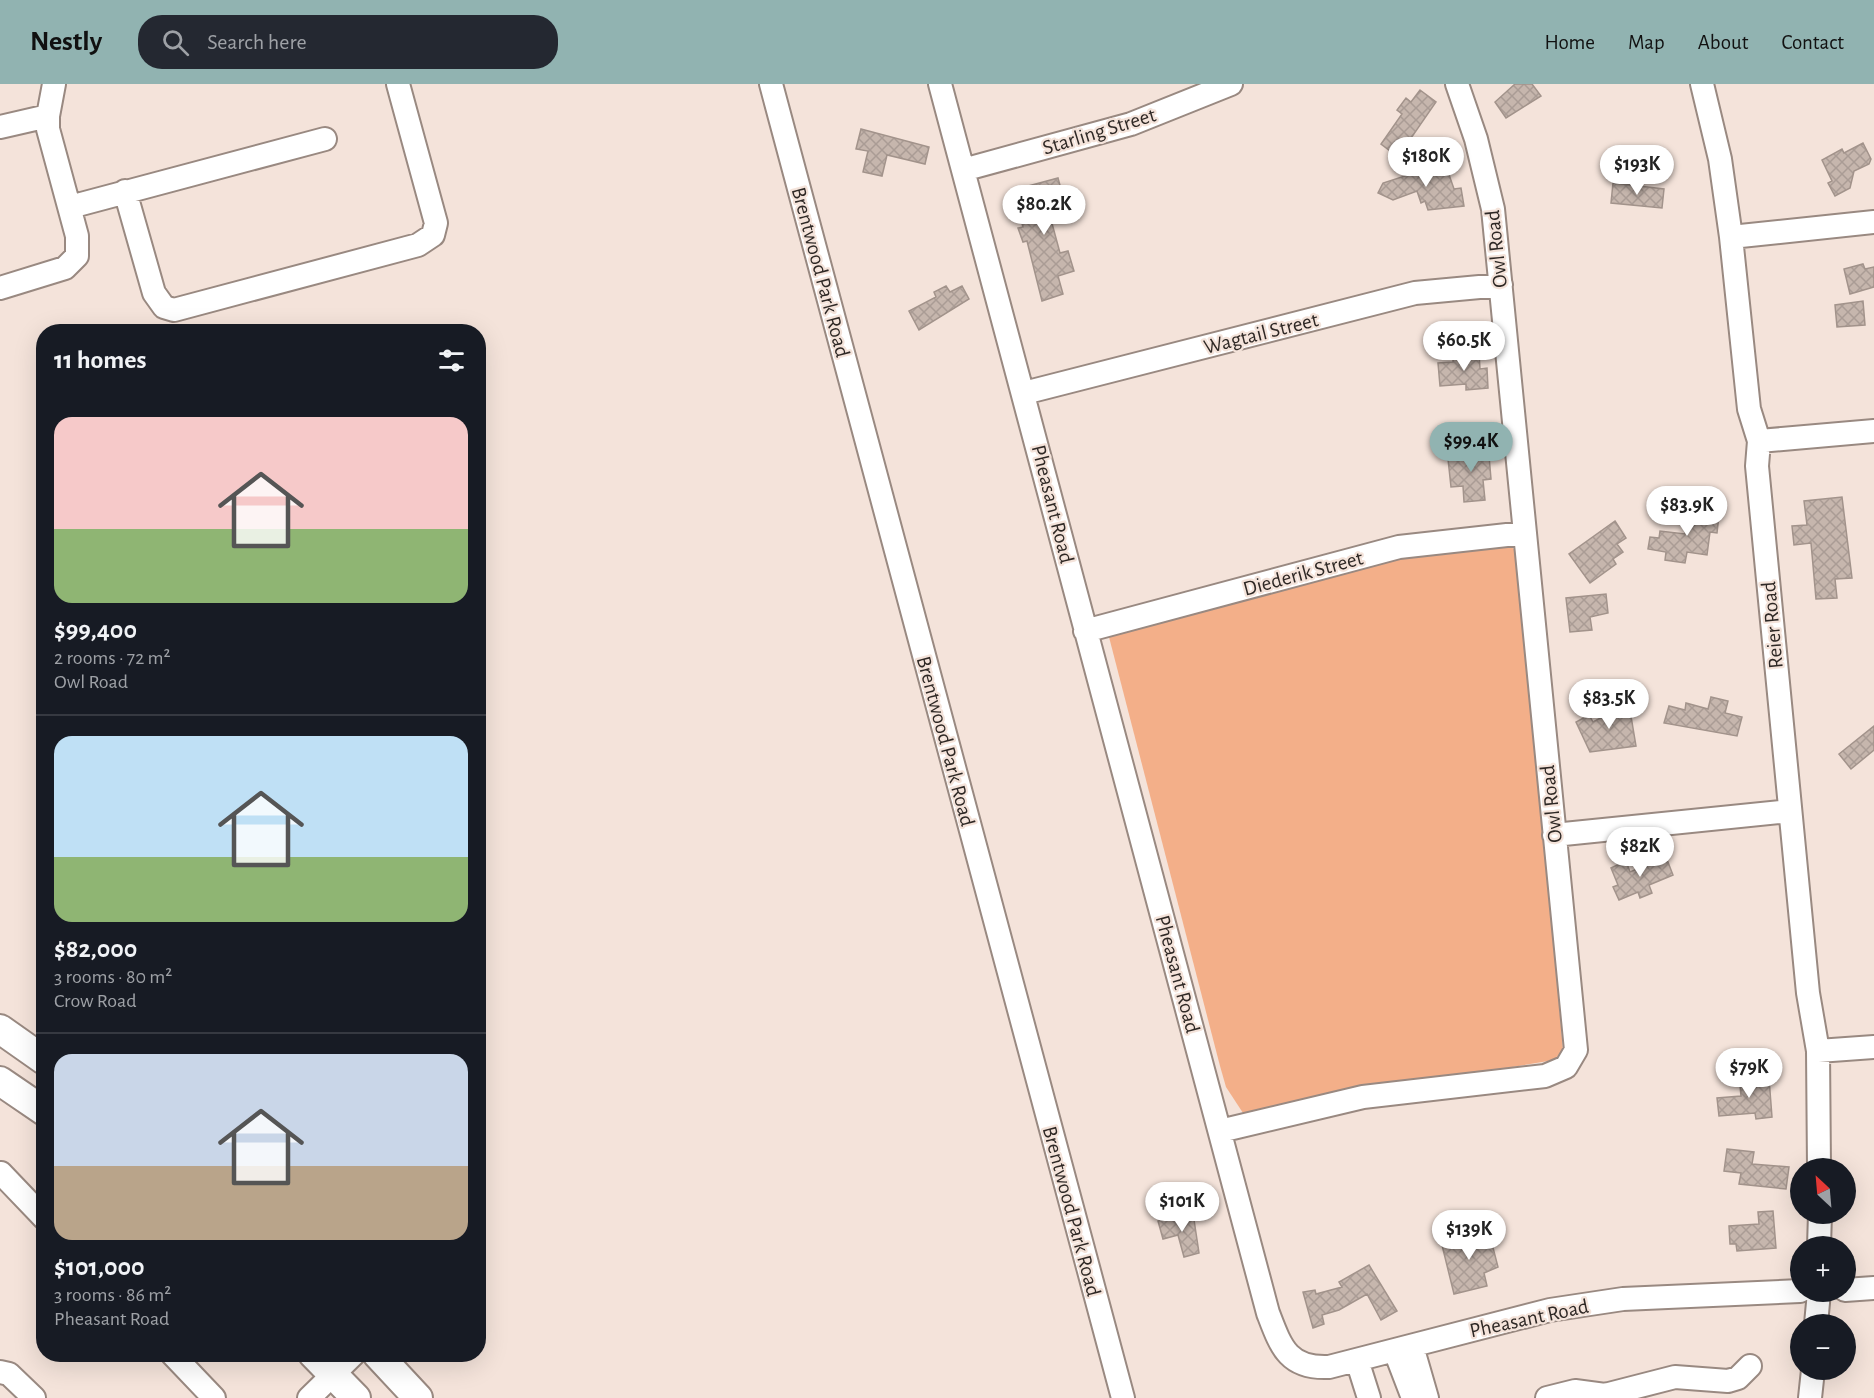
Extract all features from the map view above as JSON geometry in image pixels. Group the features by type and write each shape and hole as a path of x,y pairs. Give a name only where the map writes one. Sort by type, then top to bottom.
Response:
{"main road":[{"path":"0,1029 36,1054"},
{"path":"0,1081 36,1106"},
{"path":"385,1362 415,1393"},
{"path":"344,1364 356,1398"}],"street":[{"path":"0,288 56,272 75,261 79,249 70,207 50,141 48,116 54,84"},
{"path":"125,191 154,293 164,307 174,310 418,245 433,235 436,223 398,84"},
{"name":"Brentwood Park Road","path":"771,84 1123,1398"},
{"name":"Pheasant Road","path":"940,84 1268,1314 1279,1342 1294,1360 1317,1368 1351,1362 1504,1320 1623,1299 1790,1291"},
{"name":"Starling Street","path":"963,170 1131,124 1231,84"},
{"name":"Owl Road","path":"1220,1131 1363,1097 1545,1076 1566,1067 1575,1055 1577,1040 1554,835 1493,209 1476,139 1457,84"},
{"name":"Reier Road","path":"1702,84 1720,159 1731,237 1749,409 1759,441 1757,466 1790,811 1808,993 1818,1051 1819,1158"},
{"path":"0,127 48,116"},
{"path":"70,207 325,138"},
{"path":"1731,237 1874,222"},
{"name":"Wagtail Street","path":"1024,393 1415,293 1501,285"},
{"path":"1759,441 1874,431"},
{"name":"Diederik Street","path":"1085,631 1399,547 1525,533"},
{"path":"1554,835 1790,811"},
{"path":"1818,1051 1874,1047"},
{"path":"1,1173 36,1210"},
{"path":"1856,1289 1874,1288"},
{"path":"1403,1348 1413,1398"},
{"path":"1403,1348 1426,1398"},
{"path":"180,1362 214,1398"},
{"path":"1351,1362 1355,1398"},
{"path":"1351,1362 1369,1398"},
{"path":"309,1398 344,1364"},
{"path":"1547,1398 1576,1394 1605,1395 1675,1377 1728,1381 1738,1378 1750,1366"},
{"path":"3,1369 34,1398"},
{"path":"1810,1398 1812,1380"}],"shaded area":[{"path":"1505,543 1514,549 1521,560 1563,1050 1554,1060 1243,1113 1226,1087 1220,1066 1109,637 1122,630 1404,553"}],"building":[{"path":"1515,84 1532,84 1541,96 1506,118 1495,102"},
{"path":"1420,90 1436,102 1398,157 1381,144 1402,114 1397,110 1406,98 1411,102"},
{"path":"861,129 929,147 925,164 887,155 882,176 863,172 868,151 856,149"},
{"path":"1863,143 1871,159 1869,164 1854,171 1850,188 1835,196 1828,183 1832,181 1822,160 1842,149 1844,153"},
{"path":"1445,163 1454,189 1461,188 1464,206 1428,210 1425,201 1421,203 1417,191 1393,200 1378,193 1383,183"},
{"path":"1058,178 1065,204 1049,208 1050,216 1060,253 1068,251 1074,271 1058,276 1063,294 1042,301 1027,241 1023,242 1018,228 1023,227 1019,213 1024,212 1017,189"},
{"path":"1613,183 1664,189 1662,208 1611,203"},
{"path":"1863,264 1865,269 1874,267 1874,287 1850,294 1844,269"},
{"path":"946,286 950,292 962,286 969,299 919,330 909,311 936,297 934,292"},
{"path":"1863,301 1865,325 1837,327 1835,305"},
{"path":"1479,352 1480,369 1487,368 1488,388 1466,390 1466,384 1440,386 1438,363 1453,362 1453,354"},
{"path":"1488,444 1491,479 1483,480 1485,500 1464,502 1463,486 1451,487 1448,459 1473,456 1472,446"},
{"path":"1842,497 1852,578 1835,579 1837,598 1816,599 1811,543 1794,545 1792,526 1807,525 1804,501"},
{"path":"1689,509 1719,515 1717,533 1710,532 1707,555 1687,552 1685,563 1665,560 1666,552 1648,549 1650,537 1659,538 1660,531 1685,534"},
{"path":"1615,521 1626,538 1617,544 1623,552 1613,559 1616,564 1590,583 1569,554"},
{"path":"1606,594 1608,613 1590,617 1592,630 1570,632 1566,598"},
{"path":"1711,697 1728,701 1725,713 1742,717 1737,736 1664,723 1669,706 1685,710 1686,703 1708,709"},
{"path":"1629,703 1635,714 1631,716 1636,746 1590,752 1576,722 1589,715 1593,722"},
{"path":"1874,726 1874,750 1851,769 1839,754"},
{"path":"1666,857 1673,875 1649,885 1652,893 1640,898 1638,892 1619,900 1613,887 1618,885 1611,868 1626,861 1630,872"},
{"path":"1755,1073 1756,1079 1769,1078 1772,1117 1756,1119 1755,1113 1719,1116 1717,1098 1741,1096 1739,1075"},
{"path":"1727,1149 1754,1152 1752,1164 1789,1167 1786,1189 1739,1184 1741,1173 1724,1171"},
{"path":"1773,1211 1776,1248 1737,1251 1736,1244 1730,1244 1729,1226 1759,1224 1758,1212"},
{"path":"1193,1213 1199,1253 1184,1257 1178,1235 1163,1239 1158,1221"},
{"path":"1489,1232 1498,1267 1484,1273 1487,1286 1454,1294 1440,1237 1453,1234 1455,1241"},
{"path":"1369,1265 1397,1311 1381,1320 1367,1294 1339,1310 1322,1315 1324,1324 1313,1328 1303,1292 1315,1290 1316,1294 1342,1287 1339,1282"}]}
